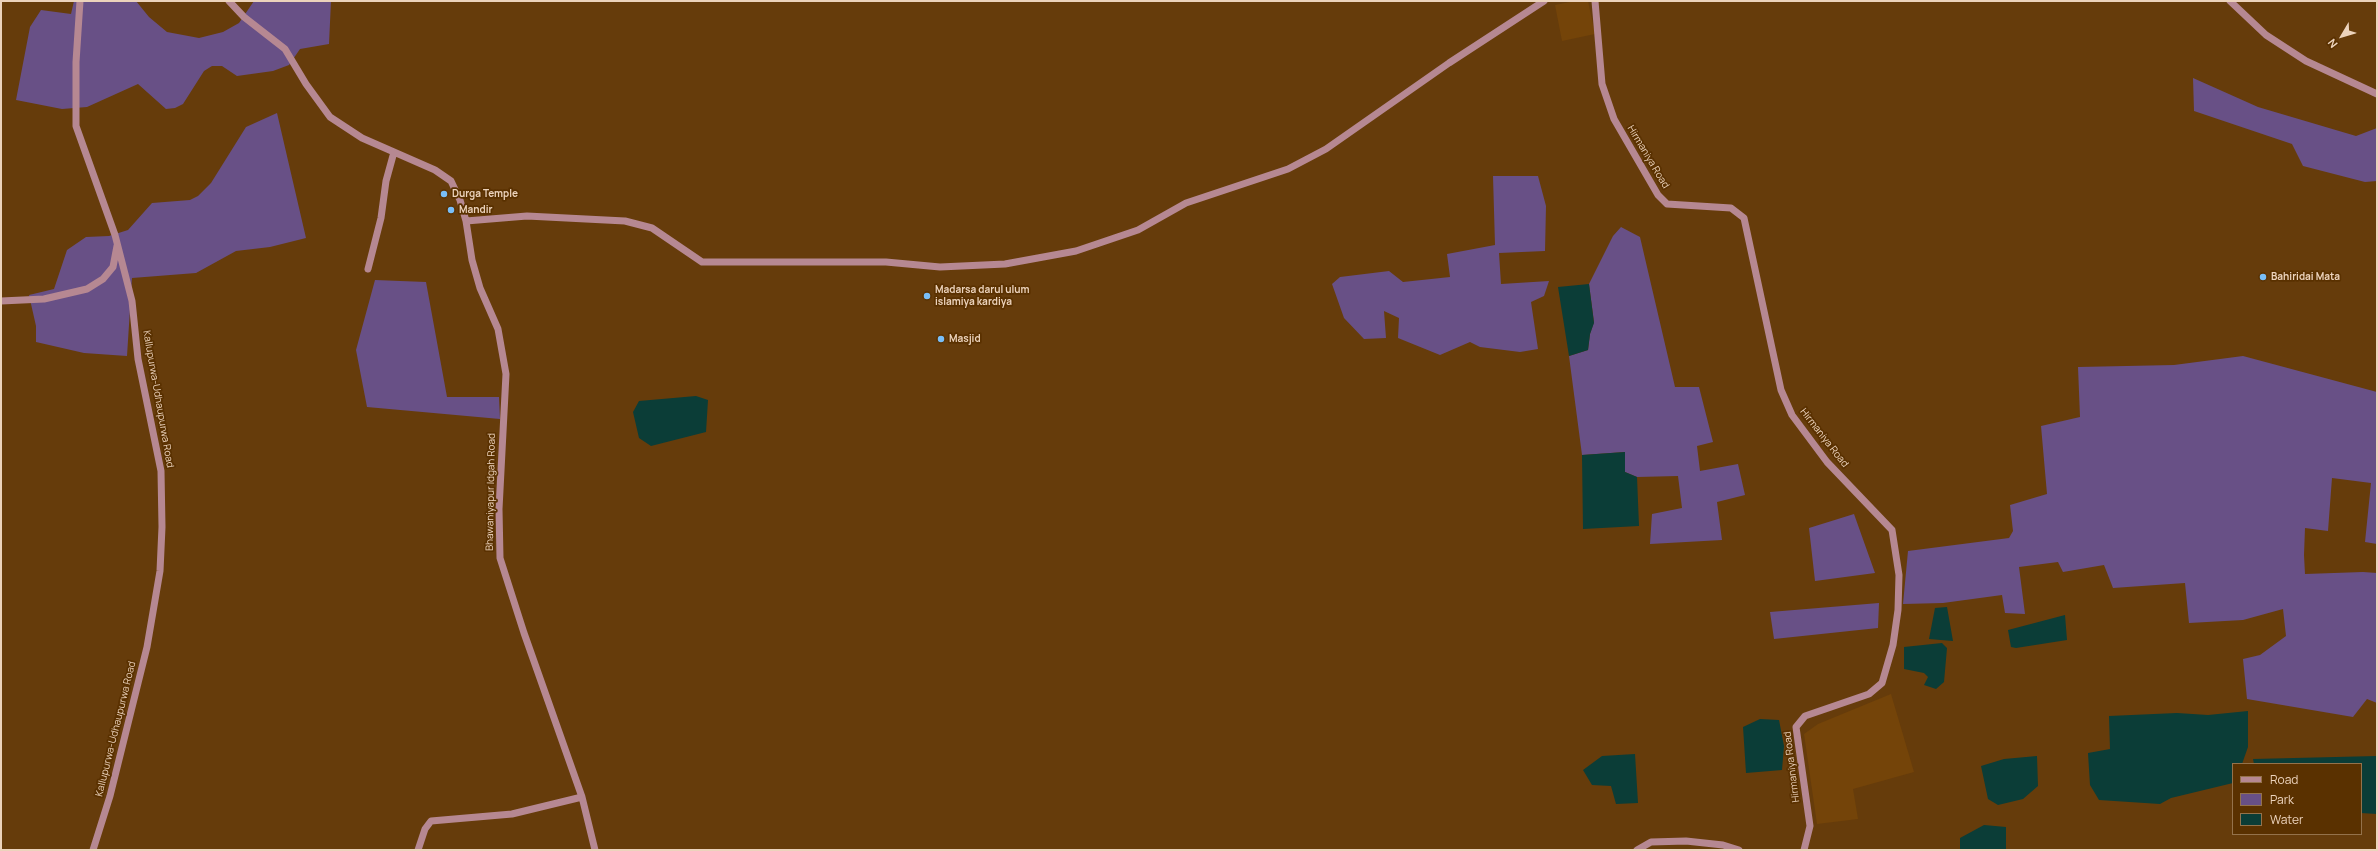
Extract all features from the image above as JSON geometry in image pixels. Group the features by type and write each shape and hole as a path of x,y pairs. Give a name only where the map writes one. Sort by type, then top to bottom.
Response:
{"street":[{"name":"Kallupurwa-Udhaupurwa Road","path":"80,1 76,62 76,126 117,244 132,301 138,359 161,471 162,527 160,571 147,647 110,796 93,850"},
{"name":"Bhawaniyapur Idgah Road","path":"229,1 244,16 285,49 306,84 330,117 362,138 436,170 451,181 460,200 466,221 472,260 480,288 498,329 506,374 499,501 500,558 524,633 582,798 595,850"},
{"path":"466,221 527,216 624,221 652,228 702,262 886,262 940,267 1006,264 1076,251 1138,230 1186,203 1288,169 1326,150 1449,63 1544,1"},
{"name":"Hirmaniya Road","path":"1595,1 1602,84 1614,119 1658,195 1667,204 1731,208 1744,218 1781,390 1792,415 1828,462 1892,530 1899,575 1898,610 1892,646 1882,682 1869,694 1805,716 1796,727 1810,826 1804,850"},
{"path":"2230,1 2266,35 2306,61 2377,94"},
{"path":"368,269 381,218 386,181 394,152"},
{"path":"1,301 44,299 87,289 102,279 113,267 117,244"},
{"path":"418,850 425,829 431,820 512,814 582,798"},
{"path":"1637,850 1650,842 1686,841 1723,845 1739,850"}],"shaded area":[{"path":"1575,1 1588,1 1595,34 1562,41 1555,5"},
{"path":"1891,694 1914,772 1853,789 1858,819 1817,824 1804,734 1818,724"}],"green space":[{"path":"74,1 136,1 149,17 167,32 199,38 223,32 239,23 254,1 331,1 329,44 300,49 289,65 273,71 237,76 222,66 212,66 204,71 183,104 175,108 166,109 138,84 87,107 62,109 16,100 30,27 41,10 71,14"},
{"path":"2193,78 2258,107 2356,136 2377,128 2377,181 2365,182 2303,166 2292,144 2194,111"},
{"path":"277,113 306,238 270,247 236,251 196,273 132,278 127,356 84,353 36,342 36,326 29,295 54,289 67,250 86,237 109,236 128,230 152,203 190,200 198,196 211,183 246,127"},
{"path":"1493,176 1538,176 1546,206 1545,251 1499,253 1501,284 1549,281 1544,296 1531,302 1538,349 1520,352 1480,347 1470,342 1440,355 1398,338 1399,318 1384,311 1386,338 1364,339 1344,318 1332,284 1340,277 1389,271 1403,282 1450,277 1447,254 1495,245"},
{"path":"1621,227 1640,237 1675,387 1699,387 1713,442 1697,446 1700,471 1738,464 1745,495 1717,502 1722,540 1650,544 1652,514 1682,508 1678,476 1637,477 1625,472 1625,452 1582,455 1569,356 1588,350 1590,334 1594,322 1589,284 1613,236"},
{"path":"375,280 426,282 447,397 499,397 500,419 367,407 356,350"},
{"path":"2243,356 2377,392 2377,544 2365,542 2371,483 2332,478 2328,531 2305,528 2304,555 2305,574 2377,573 2377,703 2367,699 2353,717 2247,699 2243,659 2260,655 2286,636 2283,609 2243,620 2189,623 2185,583 2113,588 2104,565 2063,572 2058,562 2019,567 2025,614 2005,613 2002,595 1943,603 1903,604 1908,551 2009,538 2013,531 2010,505 2047,494 2041,426 2080,417 2078,367 2174,365"},
{"path":"1854,514 1875,573 1815,581 1809,528"},
{"path":"1879,603 1878,628 1774,639 1770,612"}],"water":[{"path":"1589,284 1594,323 1590,334 1588,350 1569,356 1558,287"},
{"path":"696,396 708,400 706,432 651,446 639,438 633,412 639,401"},
{"path":"1625,452 1625,472 1637,477 1639,526 1583,529 1582,455"},
{"path":"1947,607 1953,641 1929,639 1935,608"},
{"path":"2065,615 2067,640 2016,648 2011,647 2008,630"},
{"path":"1942,643 1947,648 1944,682 1936,689 1924,685 1928,677 1924,673 1904,669 1904,647"},
{"path":"2248,711 2248,747 2242,763 2232,763 2232,783 2171,798 2160,804 2099,800 2090,785 2088,753 2110,749 2109,716 2177,713 2208,715"},
{"path":"1760,719 1779,720 1784,746 1782,770 1746,773 1743,727"},
{"path":"1635,754 1638,803 1616,804 1611,786 1592,785 1583,770 1602,756"},
{"path":"2037,756 2038,786 2023,799 1998,805 1988,799 1981,766 2004,759"},
{"path":"2377,756 2377,814 2362,813 2362,763 2254,763 2253,759"},
{"path":"1984,825 2006,827 2006,850 1960,850 1960,838"}],"place":[{"name":"Durga Temple","path":"444,194"},
{"name":"Mandir","path":"451,210"},
{"name":"Bahiridai Mata","path":"2263,277"},
{"name":"Madarsa darul ulum islamiya kardiya","path":"927,296"},
{"name":"Masjid","path":"941,339"}]}
